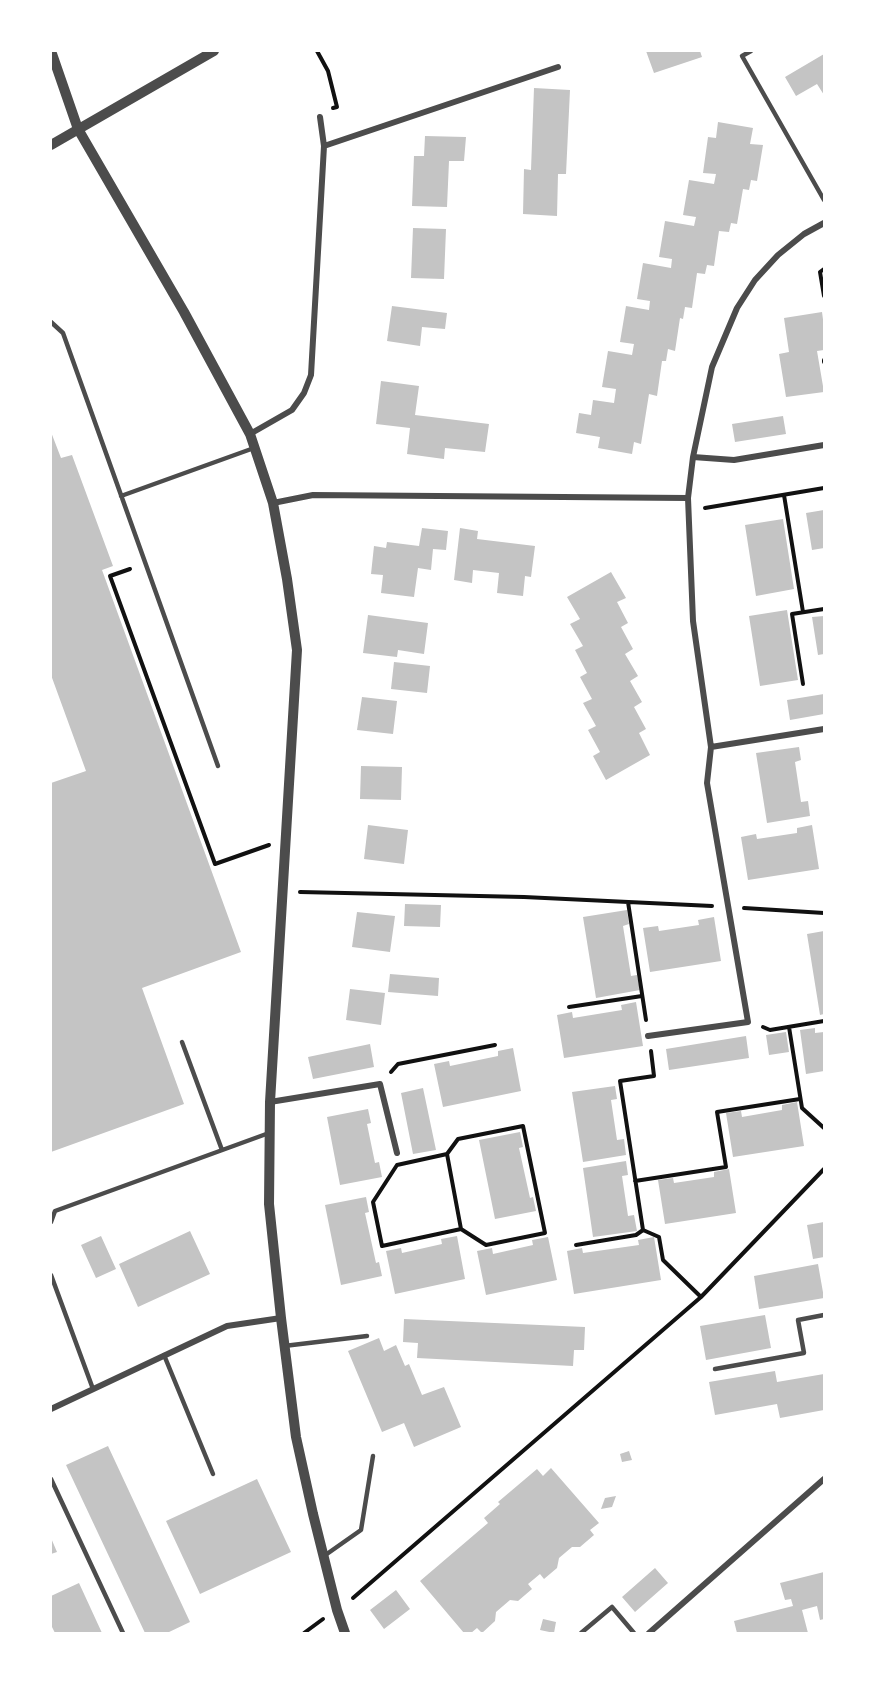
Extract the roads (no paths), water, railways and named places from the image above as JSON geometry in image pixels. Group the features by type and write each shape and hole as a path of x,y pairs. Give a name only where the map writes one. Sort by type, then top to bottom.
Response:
{"street":[{"path":"51,51 78,129 184,312 250,434 273,503 297,650 270,1102 269,1204 296,1437 337,1610 345,1633"},
{"path":"51,145 214,51"},
{"path":"324,146 558,67"},
{"path":"250,434 292,410 304,393 311,375 324,146 320,117"},
{"path":"648,1036 748,1022 707,783 711,747 693,621 688,498 693,457 712,367 737,308 755,280 778,255 804,234 824,223"},
{"path":"693,457 734,460 824,445"},
{"path":"273,503 313,495 688,498"},
{"path":"711,747 824,729"},
{"path":"270,1102 380,1084 397,1153"},
{"path":"51,1409 227,1326 281,1318"},
{"path":"649,1633 824,1479"}],"lane":[{"path":"752,51 742,56 824,200"},
{"path":"51,322 63,333 218,766"},
{"path":"121,496 254,448"},
{"path":"182,1042 222,1150"},
{"path":"51,1222 55,1211 269,1133"},
{"path":"51,1275 93,1389"},
{"path":"715,1369 804,1353 798,1320 824,1315"},
{"path":"284,1346 367,1336"},
{"path":"164,1355 213,1474"},
{"path":"324,1556 362,1530 374,1456"},
{"path":"51,1479 123,1633"},
{"path":"581,1633 612,1607 634,1633"}]}
